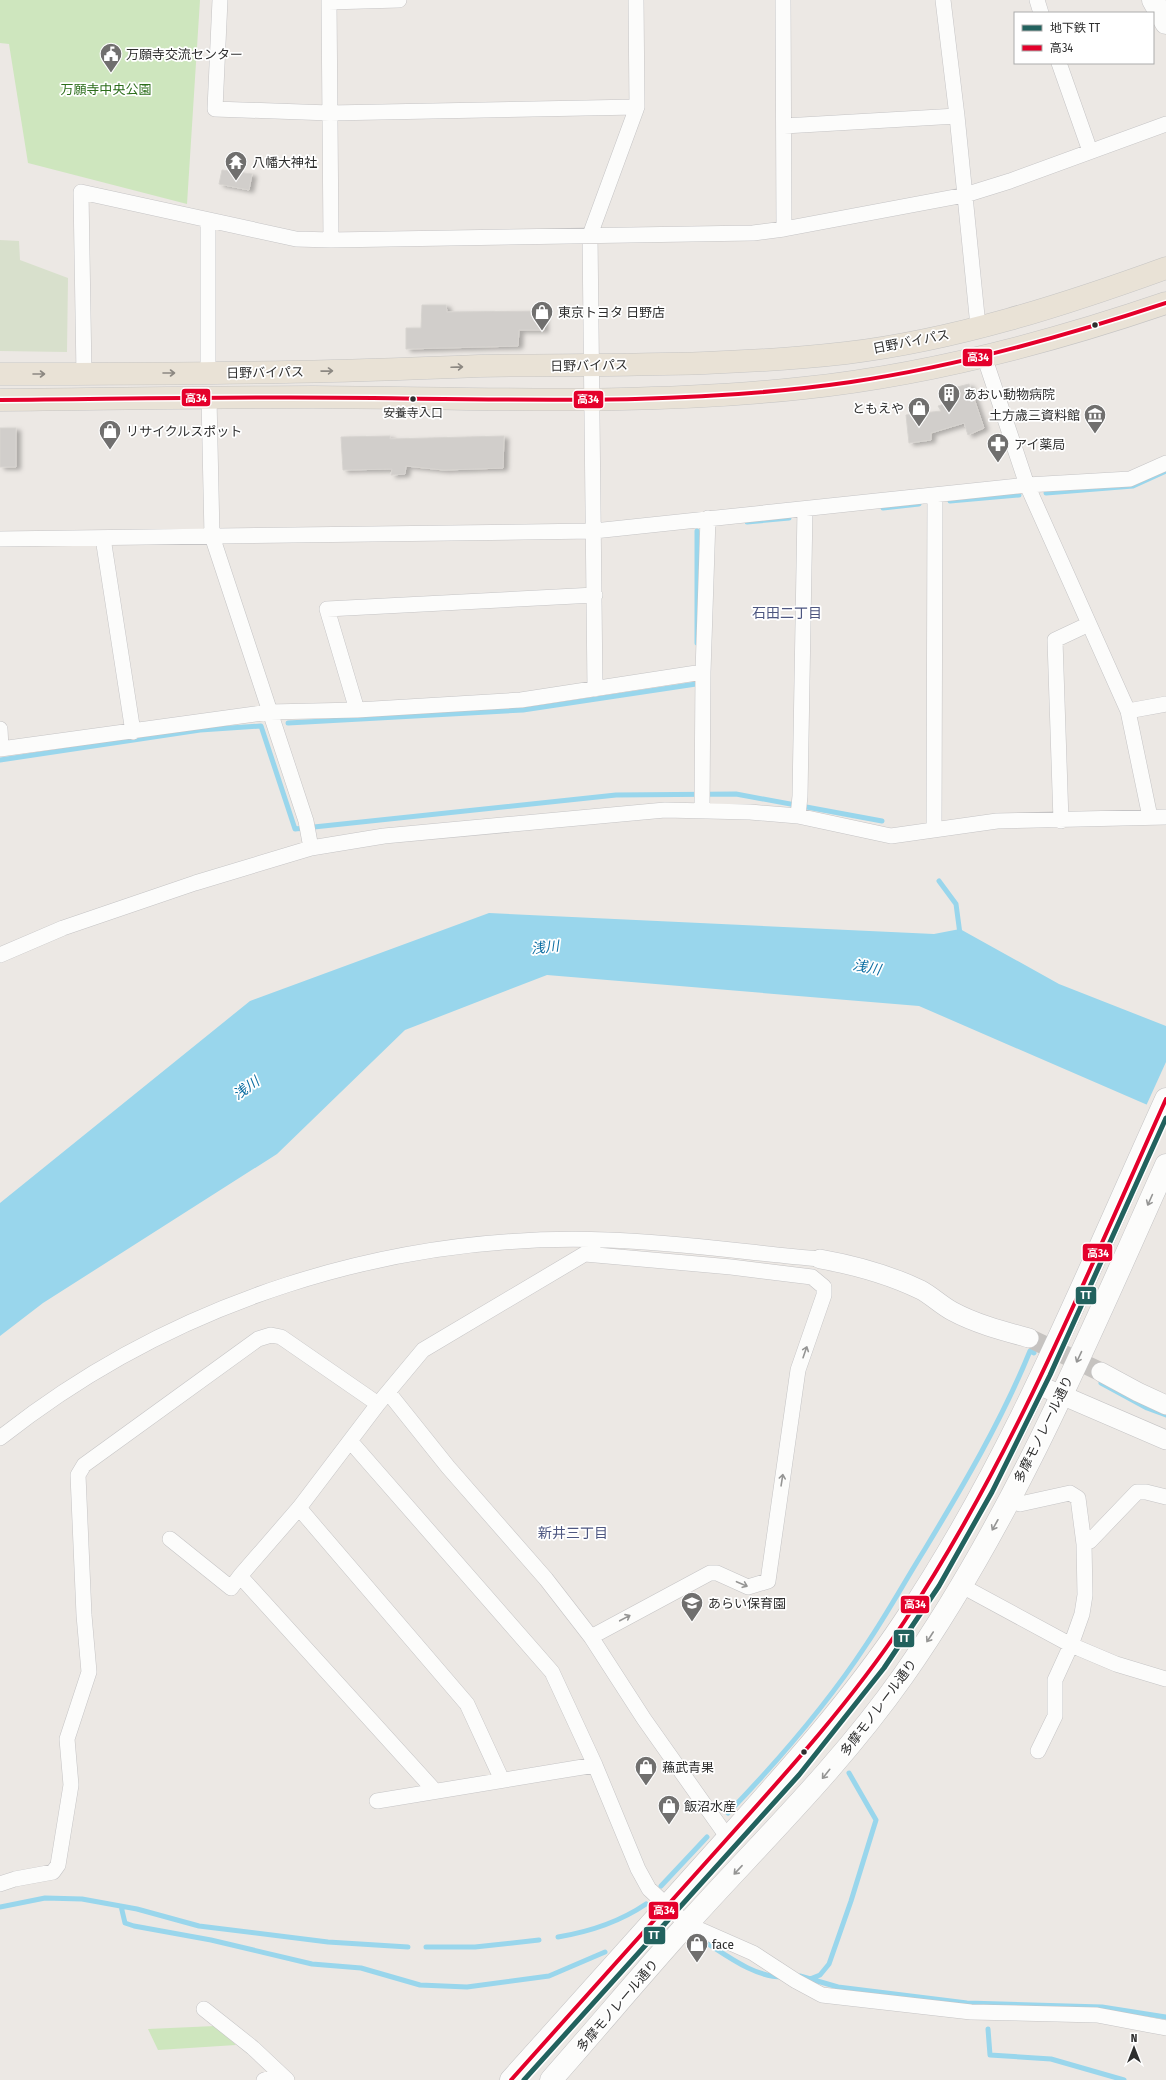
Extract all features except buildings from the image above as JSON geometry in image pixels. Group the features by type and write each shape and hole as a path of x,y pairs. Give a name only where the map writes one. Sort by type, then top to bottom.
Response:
{"highway":[{"name":"日野バイパス","path":"0,374 208,373 590,366 693,363 847,353 922,340 978,326 1099,292 1166,268"},
{"name":"日野バイパス","path":"0,400 209,398 592,399 727,395 803,388 921,371 984,356 1166,303"}],"main road":[{"path":"1153,0 1166,22"},
{"name":"多摩モノレール通り","path":"511,2080 792,1766 878,1659 906,1619 936,1572 983,1488 1036,1384 1166,1099"},
{"name":"多摩モノレール通り","path":"551,2080 687,1924 818,1784 902,1678 962,1586 1009,1499 1095,1322 1166,1165"}],"street":[{"path":"220,0 215,109 330,113 637,107"},
{"path":"331,240 329,1 399,0"},
{"path":"595,689 592,399 590,366 590,234 637,107 636,0"},
{"path":"783,0 784,229"},
{"path":"943,0 957,116 978,326"},
{"path":"1037,0 1040,12"},
{"path":"1059,64 1090,152"},
{"path":"784,126 957,116"},
{"path":"84,374 81,192 208,221 296,239 331,240 590,234 753,233 784,229 964,195 1010,181 1166,124"},
{"path":"208,221 208,373"},
{"path":"984,356 1027,485 1128,711 1150,817"},
{"path":"209,398 212,536 306,821 310,843"},
{"path":"0,539 594,532 708,518 935,496 1027,485 1130,479 1166,463"},
{"path":"934,829 935,496"},
{"path":"798,814 800,796 805,509"},
{"path":"702,806 703,672 708,518"},
{"path":"103,538 133,732"},
{"path":"357,710 327,609 595,595"},
{"path":"1061,821 1055,640 1089,624"},
{"path":"0,729 1,748 133,732 270,712 357,710 521,700 703,672"},
{"path":"1128,711 1166,704"},
{"path":"0,954 63,928 310,843 620,812 702,806 798,814 891,836 997,821 1061,821 1166,817"},
{"path":"0,1438 43,1406 95,1373 156,1339 241,1300 280,1287 389,1257 473,1244 549,1240 608,1240 820,1259 844,1263 923,1291 952,1311 994,1328 1029,1338"},
{"path":"170,1539 231,1588 299,1508 351,1442 383,1398 423,1350 608,1240"},
{"path":"585,1254 731,1267 812,1277 824,1287 824,1295 798,1370 768,1581 748,1587 717,1573 710,1573 591,1637"},
{"path":"0,1884 15,1879 53,1872 58,1865 71,1785 67,1739 89,1672 84,1615 78,1475 84,1464 258,1339 270,1336 281,1337 383,1398 448,1467 546,1578 591,1637 644,1719 728,1838"},
{"path":"1101,1372 1166,1405"},
{"path":"1036,1384 1166,1440"},
{"path":"351,1442 552,1672 595,1765 638,1869 649,1889 687,1924 753,1953 796,1981 822,1994 857,2000 971,2012 1097,2015 1166,2028"},
{"path":"1084,1544 1090,1541 1137,1492 1146,1492 1166,1497"},
{"path":"1009,1499 1020,1504 1070,1493 1078,1498 1084,1544 1085,1595 1082,1614 1072,1645 1056,1680 1055,1716 1038,1751"},
{"path":"299,1508 466,1704 502,1780"},
{"path":"240,1576 435,1791"},
{"path":"962,1586 1072,1645 1116,1664 1166,1679"},
{"path":"377,1801 595,1765"},
{"path":"204,2009 253,2048 283,2077"},
{"path":"264,2080 283,2077"}],"green space":[{"name":"万願寺中央公園","path":"0,0 200,0 187,204 28,163 9,44 0,43"},
{"path":"0,240 19,241 20,260 68,278 67,352 0,351"},
{"path":"215,2026 236,2045 158,2050 148,2029"}],"water":[{"name":"浅川","path":"489,913 934,934 960,929 1059,984 1166,1026 1166,1113 919,1006 547,975 405,1030 277,1154 43,1303 0,1336 0,1203 250,1001"}],"pier":[{"path":"1166,1062 1166,1115 1146,1106"}],"waterway":[{"path":"1046,493 1133,486 1166,471"},
{"path":"950,501 1019,495"},
{"path":"883,508 919,504"},
{"path":"747,522 789,518"},
{"path":"697,531 697,643"},
{"path":"288,723 523,710 696,684"},
{"path":"0,760 200,730 261,726 295,829 616,795 736,794 882,821"},
{"path":"939,881 956,904 960,934"},
{"path":"728,1813 801,1732 851,1668 889,1609 968,1477 1007,1402 1030,1351 1034,1353"},
{"path":"1101,1383 1147,1408 1166,1415"},
{"path":"810,1979 820,1975 829,1964 851,1901 876,1820 849,1773"},
{"path":"661,1886 707,1837"},
{"path":"0,1907 45,1898 82,1899 137,1909 199,1926 328,1942 408,1947"},
{"path":"558,1937 581,1932 615,1921 646,1904"},
{"path":"121,1906 125,1923 134,1926 211,1940 312,1964 361,1968 420,1985 467,1987 549,1976 605,1952"},
{"path":"426,1947 475,1947 539,1940"},
{"path":"702,1940 740,1964 761,1973 782,1977"},
{"path":"800,1976 838,1987 967,2003 1102,2007 1166,2017"},
{"path":"988,2029 990,2055 1051,2059 1124,2080"}],"tunnel":[{"path":"1029,1338 1101,1372"}],"metro line":[{"name":"TT","path":"524,2080 799,1775 884,1668 939,1586 992,1492 1050,1375 1166,1118"}],"transit line":[{"name":"高34","path":"0,400 279,397 552,400 672,398 732,394 851,382 931,368 1050,339 1166,303"},
{"name":"高34","path":"511,2080 796,1761 863,1679 904,1622 943,1560 979,1497 1013,1432 1046,1366 1166,1099"}],"place":[{"name":"万願寺交流センター","path":"111,74"},
{"name":"八幡大神社","path":"236,182"},
{"name":"東京トヨタ 日野店","path":"542,332"},
{"name":"安養寺入口","path":"413,399"},
{"name":"あおい動物病院","path":"949,414"},
{"name":"ともえや","path":"919,428"},
{"name":"土方歳三資料館","path":"1095,434"},
{"name":"リサイクルスポット","path":"110,450"},
{"name":"アイ薬局","path":"998,464"},
{"name":"あらい保育園","path":"692,1622"},
{"name":"蘓武青果","path":"646,1786"},
{"name":"飯沼水産","path":"669,1826"},
{"name":"face","path":"697,1964"}],"district":[{"name":"石田二丁目","path":"787,613"},
{"name":"新井三丁目","path":"573,1533"}]}
